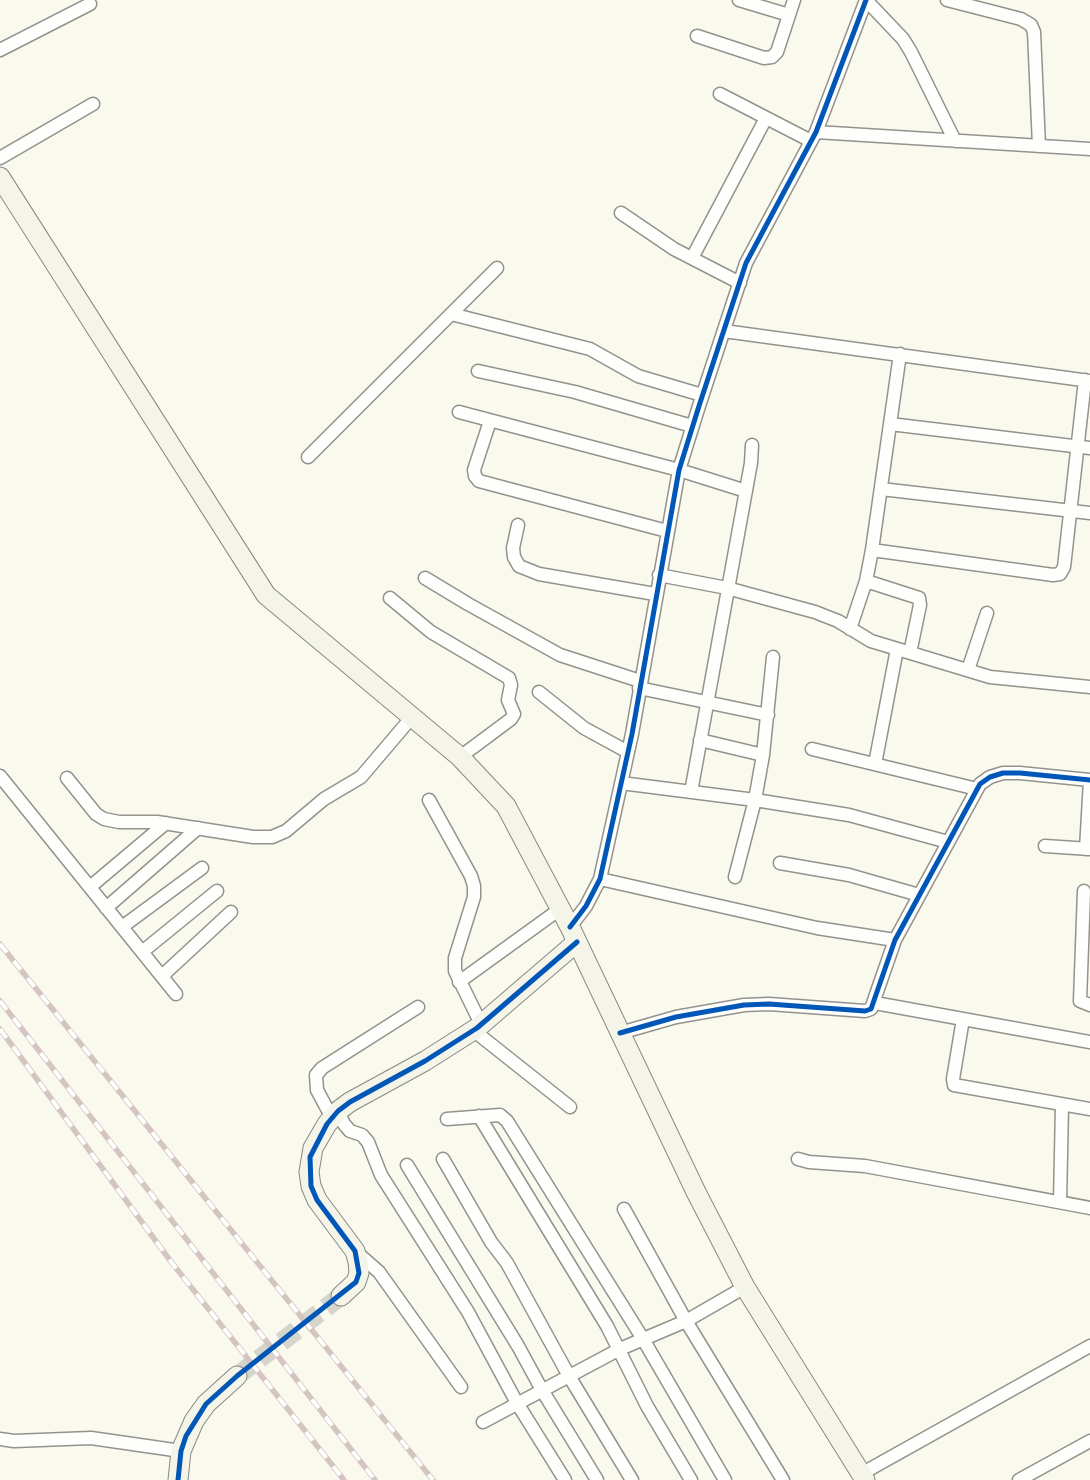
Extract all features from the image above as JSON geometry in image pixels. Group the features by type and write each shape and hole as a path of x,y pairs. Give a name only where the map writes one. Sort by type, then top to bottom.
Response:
{"main road":[{"path":"0,177 254,579 266,595 460,757 506,806 574,934 696,1192 744,1287 863,1477"},
{"path":"341,1296 356,1282 359,1273 355,1251 317,1200 311,1186 309,1172 313,1148 332,1118 350,1102 425,1061 477,1027 574,934"},
{"path":"178,1480 181,1451 186,1436 206,1404 237,1376"}],"street":[{"path":"738,0 789,15"},
{"path":"697,36 764,58 772,57 776,52 794,0"},
{"path":"574,934 600,879 628,752 655,594 679,470 692,426 746,263 813,137 866,0 902,39 911,52 955,141"},
{"path":"947,0 1021,19 1031,25 1034,32 1039,146"},
{"path":"0,50 90,4"},
{"path":"720,94 766,118 813,137 955,141 1090,149"},
{"path":"0,158 93,104"},
{"path":"692,258 766,118"},
{"path":"621,213 663,242 740,283"},
{"path":"308,457 497,268"},
{"path":"451,314 590,348 638,376 702,395"},
{"path":"724,331 1088,380 1085,447 1071,511 1064,567 1060,574 1053,575 872,550"},
{"path":"850,629 866,581 872,550 900,354"},
{"path":"478,371 575,392 692,426"},
{"path":"459,412 679,470 746,490"},
{"path":"490,421 474,470 475,476 479,481 667,532"},
{"path":"890,424 1085,447"},
{"path":"690,792 746,490 752,445"},
{"path":"881,489 1090,513"},
{"path":"518,525 512,548 519,566 539,574 655,594"},
{"path":"659,576 727,588 815,612 871,641 990,677 1090,686"},
{"path":"425,578 516,632 560,655 640,685 768,715"},
{"path":"866,581 919,598 920,605 910,654"},
{"path":"390,598 437,636 509,678 511,685 508,700 514,714 511,719 460,757"},
{"path":"968,670 987,613"},
{"path":"875,764 897,649"},
{"path":"735,877 763,755 773,657"},
{"path":"539,692 584,728 628,752"},
{"path":"67,778 96,814 104,819 166,823 253,837 272,837 286,831 332,795 353,784 369,770 412,717"},
{"path":"700,740 763,755"},
{"path":"812,749 977,789"},
{"path":"620,1033 676,1017 744,1006 769,1004 865,1011 871,1009 875,1003 895,940 977,789 980,784 990,777 1003,773 1020,773 1090,780 1088,849 1045,846"},
{"path":"0,776 176,994"},
{"path":"621,783 754,800 849,815 948,842"},
{"path":"429,800 471,876 474,886 474,897 455,958 455,970 477,1027 570,1107"},
{"path":"90,888 166,823"},
{"path":"106,908 198,828"},
{"path":"780,863 848,875 919,895"},
{"path":"122,928 202,868"},
{"path":"600,879 817,928 895,940"},
{"path":"142,952 216,891"},
{"path":"1084,891 1080,1001 1090,1005"},
{"path":"459,982 560,908"},
{"path":"162,976 231,912"},
{"path":"875,1003 1090,1042"},
{"path":"418,1007 322,1068 316,1075 317,1090 332,1118 344,1124 350,1131 362,1135 368,1142 381,1175 468,1312 517,1404 564,1480"},
{"path":"964,1019 953,1079 954,1085 1062,1106 1090,1109"},
{"path":"1060,1202 1062,1106"},
{"path":"447,1119 500,1115 508,1121 643,1340 725,1480"},
{"path":"479,1116 620,1349 647,1406 691,1480"},
{"path":"444,1159 490,1242 507,1263 569,1376 632,1480"},
{"path":"798,1159 809,1162 865,1166 1090,1208"},
{"path":"407,1165 518,1346 542,1390 597,1480"},
{"path":"624,1209 686,1321 783,1480"},
{"path":"355,1251 379,1272 461,1387"},
{"path":"483,1422 620,1349 686,1321 744,1287"},
{"path":"863,1477 1090,1346"},
{"path":"2,1440 92,1438 181,1451"},
{"path":"1019,1480 1090,1441"}],"tunnel":[{"path":"237,1376 341,1296"}],"railway":[{"path":"0,944 433,1480"},
{"path":"0,1001 375,1480"},
{"path":"0,1029 172,1263 344,1480"}],"cycle path":[{"path":"570,927 586,906 600,879 632,734 679,470 699,406 746,263 816,132 866,0"},
{"path":"620,1033 676,1017 744,1005 769,1004 865,1011 871,1009 895,940 980,784 990,777 1003,773 1090,780"},
{"path":"178,1480 181,1451 186,1436 206,1404 237,1376 356,1282 359,1273 355,1251 317,1200 311,1186 310,1157 327,1124 338,1111 350,1102 425,1061 477,1028 577,942"}]}
